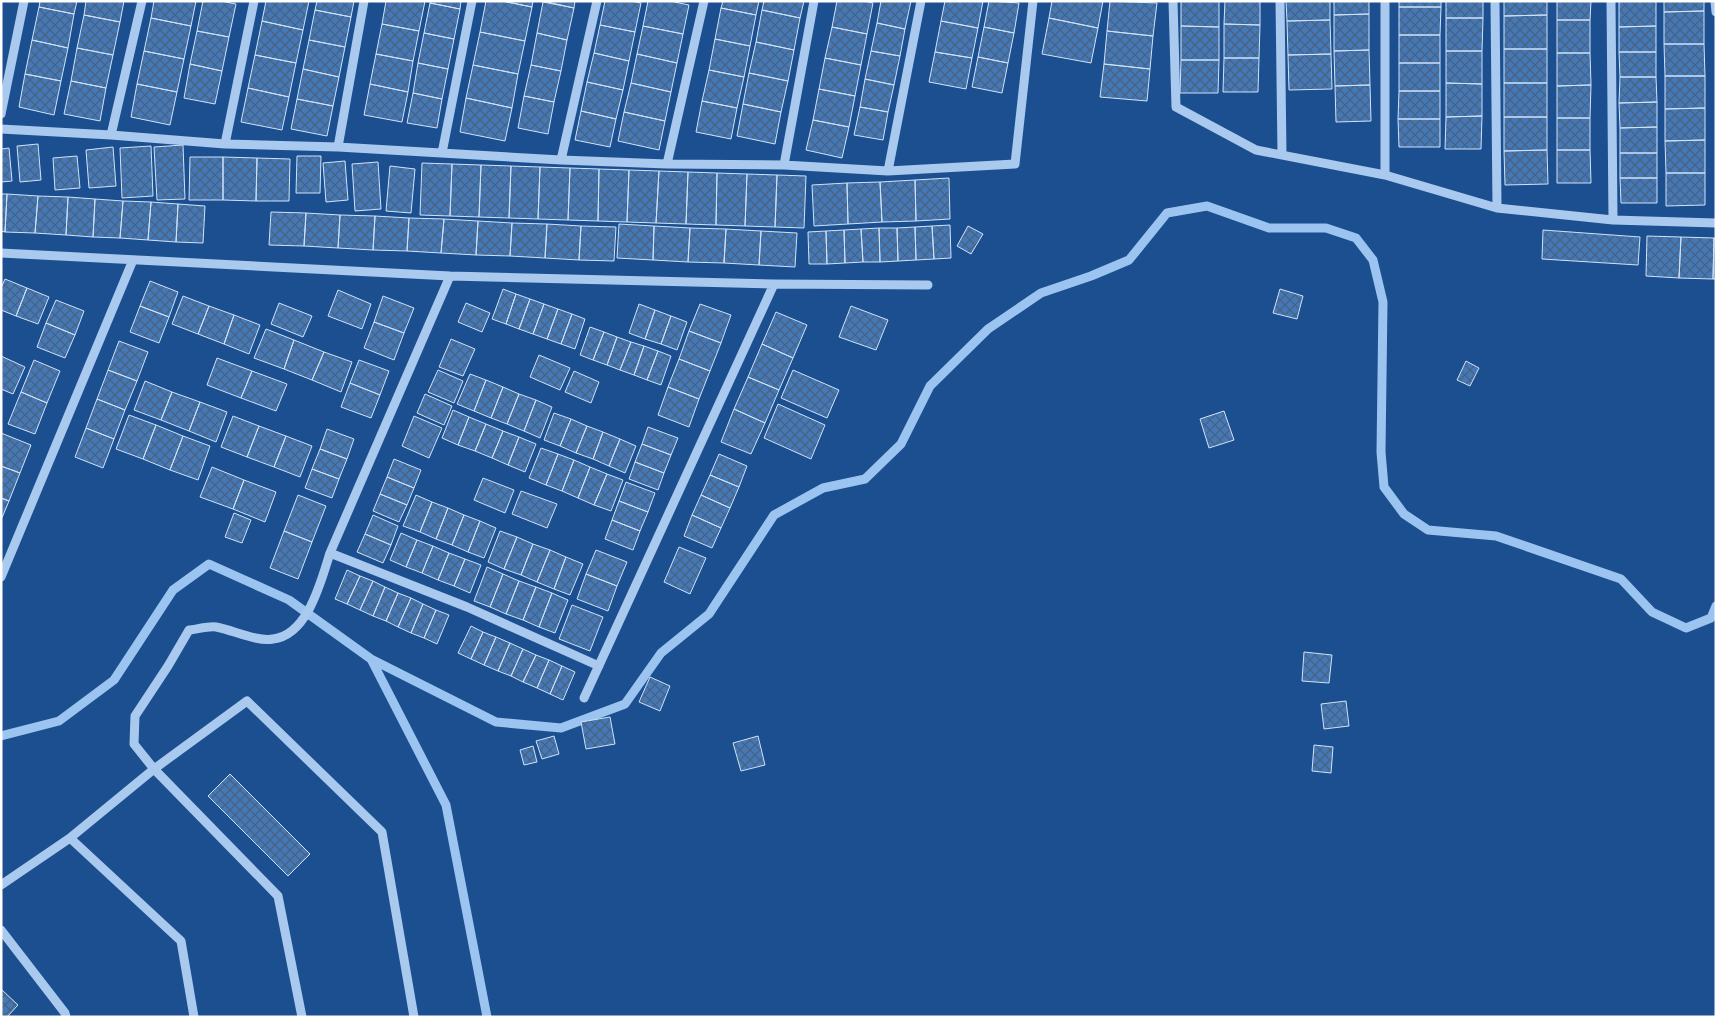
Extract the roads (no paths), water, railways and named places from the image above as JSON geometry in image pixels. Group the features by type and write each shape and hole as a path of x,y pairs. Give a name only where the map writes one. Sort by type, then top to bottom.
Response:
{"street":[{"path":"1,114 24,1"},
{"path":"111,135 142,1"},
{"path":"225,144 254,1"},
{"path":"338,147 364,1"},
{"path":"442,153 472,1"},
{"path":"561,160 597,1"},
{"path":"667,164 704,1"},
{"path":"784,165 814,1"},
{"path":"888,170 921,1"},
{"path":"1,129 225,144 338,147 667,164 784,165 888,170 1015,164 1033,1"},
{"path":"1173,1 1176,107 1256,150 1385,175 1497,208 1613,220 1716,224"},
{"path":"1280,1 1282,155"},
{"path":"1385,1 1385,175"},
{"path":"1495,1 1497,208"},
{"path":"1611,1 1613,220"},
{"path":"1716,1 1716,12"},
{"path":"1,253 450,276 774,284 928,285"},
{"path":"1,577 133,260"},
{"path":"302,1017 278,896 154,769 134,744 135,716 189,630 215,627 247,636 273,640 289,634 301,622 317,592 330,553 450,276"},
{"path":"584,698 774,284"},
{"path":"330,553 467,606 599,666"},
{"path":"1,885 70,838 154,769 247,701 382,832 414,1017"},
{"path":"70,838 180,941 194,1017"},
{"path":"1,930 65,1013 66,1017"}],"waterway":[{"path":"1,736 59,721 114,680 173,590 209,564 289,600 371,659 496,722 561,728 625,704 661,653 709,614 774,515 823,488 865,479 901,444 930,386 988,329 1041,293 1091,276 1129,260 1167,213 1207,206 1269,228 1326,228 1356,238 1373,260 1383,302 1381,452 1384,487 1404,514 1428,530 1496,536 1621,579 1652,612 1686,628 1711,618 1716,606"},
{"path":"371,659 446,805 487,1017"}]}
